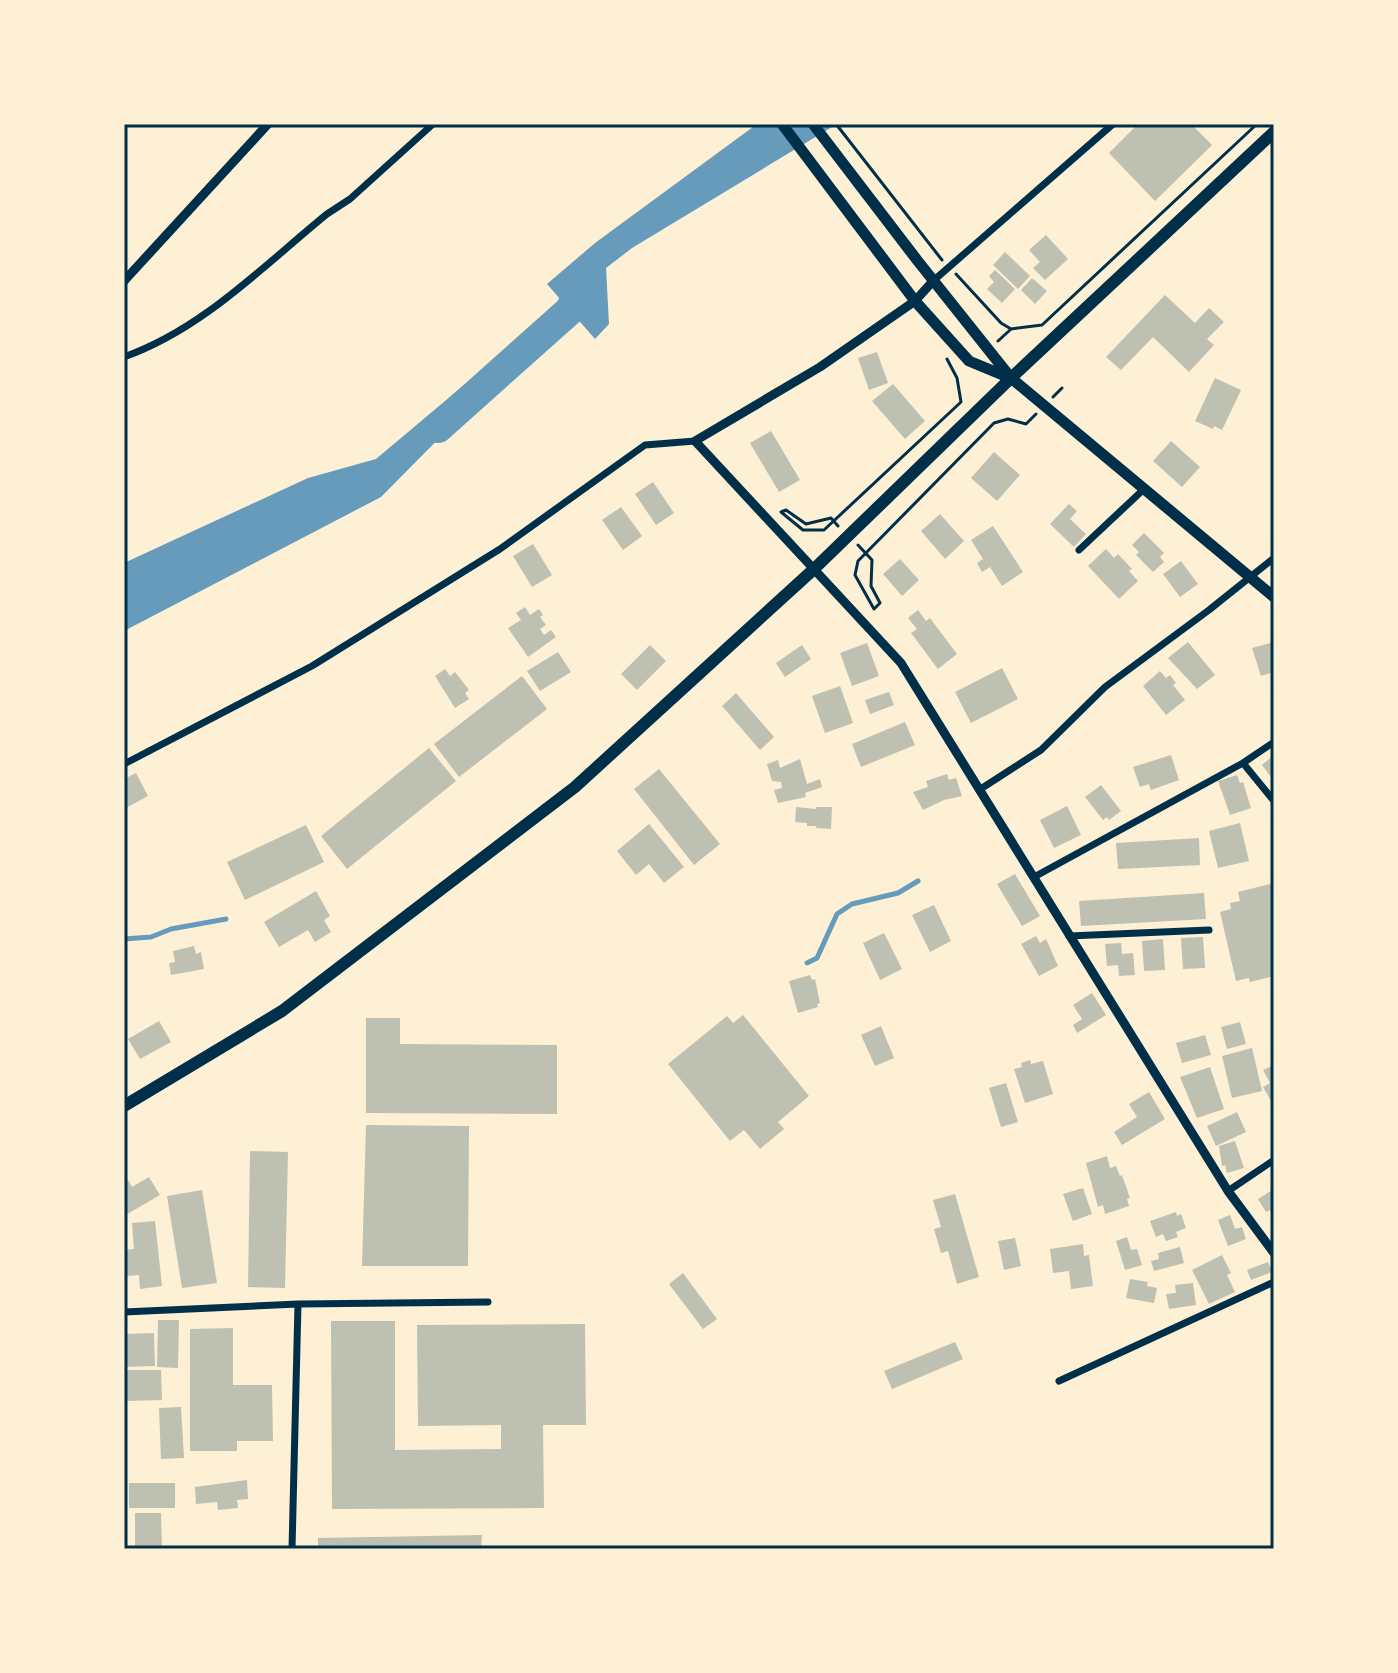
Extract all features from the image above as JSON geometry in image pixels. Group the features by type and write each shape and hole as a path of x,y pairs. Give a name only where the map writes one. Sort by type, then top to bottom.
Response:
{"highway":[{"path":"124,1106 282,1011 575,787 814,569 1011,378 1274,132"}],"main road":[{"path":"782,124 915,301 969,361 1011,378"},
{"path":"813,124 1011,378 1274,597"}],"street":[{"path":"124,281 268,124"},
{"path":"124,357 154,346 192,325 327,214 350,199 433,124"},
{"path":"124,764 312,666 500,549 645,445 695,441 820,367 915,301 933,281 1113,124"},
{"path":"695,441 901,663 1228,1191 1274,1253"},
{"path":"1079,550 1144,489"},
{"path":"979,790 1041,750 1105,687 1274,558"},
{"path":"1034,877 1243,763 1274,742"},
{"path":"1243,763 1274,801"},
{"path":"1069,936 1209,930"},
{"path":"1228,1191 1274,1160"},
{"path":"1059,1381 1274,1282"},
{"path":"124,1312 298,1304 488,1302"},
{"path":"292,1549 298,1304"}],"path":[{"path":"836,124 937,255 1001,323 1011,329 1042,325 1257,124"},
{"path":"831,518 806,524 786,510 781,512 803,530 824,530 961,402 957,378"},
{"path":"872,560 871,586 880,603 874,609 855,575 858,561 994,423 1008,419 1026,424"}],"water":[{"path":"757,124 837,124 632,248 606,268 609,324 595,339 547,284 595,243"},
{"path":"464,385 470,407 381,497 124,631 124,563 308,478 376,459"}],"building":[{"path":"1138,124 1191,124 1212,145 1155,201 1109,153"},
{"path":"1046,235 1068,259 1045,280 1033,268 1040,262 1029,250"},
{"path":"1005,252 1030,276 1018,289 993,265"},
{"path":"995,270 1015,289 1002,303 987,289 994,282 989,276"},
{"path":"1032,278 1047,291 1035,304 1021,290"},
{"path":"1165,295 1195,323 1209,308 1224,322 1207,339 1214,345 1189,372 1153,337 1121,370 1106,357"},
{"path":"877,352 888,383 869,390 858,358"},
{"path":"1215,378 1241,390 1222,430 1195,421"},
{"path":"893,384 925,421 905,439 872,401"},
{"path":"771,431 800,480 779,492 750,443"},
{"path":"1171,441 1200,467 1182,487 1153,461"},
{"path":"994,452 1020,475 997,501 971,478"},
{"path":"653,482 674,513 656,525 635,494"},
{"path":"1069,504 1077,511 1070,519 1086,534 1074,547 1050,524"},
{"path":"621,507 642,536 623,550 602,520"},
{"path":"940,514 964,541 945,559 921,531"},
{"path":"993,526 1023,572 1002,586 990,567 982,572 977,563 983,559 971,540"},
{"path":"1144,533 1164,553 1160,557 1164,562 1153,572 1136,555 1139,552 1132,545"},
{"path":"533,544 552,575 532,587 513,556"},
{"path":"1106,549 1114,558 1118,554 1138,581 1119,599 1088,566"},
{"path":"900,559 919,580 902,596 883,574"},
{"path":"1181,561 1198,584 1180,597 1163,574"},
{"path":"525,607 530,615 539,609 546,625 540,629 544,635 551,630 556,637 528,657 508,628 521,620 516,613"},
{"path":"918,610 926,621 930,618 957,654 938,669 911,633 917,629 908,618"},
{"path":"1188,642 1215,675 1197,689 1168,658"},
{"path":"1274,642 1274,672 1261,676 1252,648"},
{"path":"867,643 879,676 852,686 840,653"},
{"path":"650,645 666,661 637,690 621,674"},
{"path":"802,645 811,659 785,677 776,663"},
{"path":"558,652 571,672 540,691 527,671"},
{"path":"1002,668 1018,699 971,723 955,692"},
{"path":"445,669 450,676 455,672 469,690 465,693 469,699 455,708 435,676"},
{"path":"1160,671 1166,678 1170,675 1176,683 1173,685 1185,700 1166,715 1143,686"},
{"path":"522,676 547,709 459,777 434,744"},
{"path":"840,686 853,723 825,733 812,696"},
{"path":"889,692 894,705 870,714 865,700"},
{"path":"736,693 774,737 760,750 722,706"},
{"path":"905,722 915,745 861,767 852,744"},
{"path":"429,748 456,781 347,869 321,836"},
{"path":"1171,755 1179,780 1151,790 1149,784 1140,787 1133,767"},
{"path":"1274,755 1274,781 1262,765"},
{"path":"800,759 807,784 820,779 822,787 805,793 806,797 778,803 774,790 782,788 781,782 772,781 767,764 778,760 780,768"},
{"path":"659,769 720,844 694,865 634,789"},
{"path":"136,773 148,796 124,809 124,779"},
{"path":"947,774 949,780 956,778 962,796 923,810 913,792 928,787 926,781"},
{"path":"1237,775 1240,783 1243,782 1251,808 1230,815 1218,781"},
{"path":"1101,785 1121,811 1109,820 1107,817 1103,820 1085,797"},
{"path":"1067,806 1081,835 1054,848 1040,820"},
{"path":"796,807 832,807 831,829 795,822"},
{"path":"1240,823 1249,861 1218,868 1209,831"},
{"path":"649,824 684,867 664,883 649,864 636,875 617,851"},
{"path":"306,825 324,862 245,900 227,862"},
{"path":"1199,838 1200,865 1118,869 1116,843"},
{"path":"1015,874 1040,916 1022,926 997,884"},
{"path":"1274,883 1274,976 1250,982 1249,978 1236,981 1220,912 1231,909 1230,903 1240,901 1238,892"},
{"path":"316,891 330,916 324,920 331,932 315,942 308,930 279,947 264,922"},
{"path":"1204,893 1206,919 1081,926 1079,901"},
{"path":"934,905 951,941 930,952 912,915"},
{"path":"884,933 902,969 880,980 863,943"},
{"path":"1036,936 1040,943 1046,939 1058,966 1039,976 1021,944"},
{"path":"1203,937 1205,968 1183,969 1181,938"},
{"path":"1163,939 1165,970 1144,971 1142,941"},
{"path":"1121,943 1122,954 1133,953 1135,975 1119,976 1118,965 1107,966 1105,944"},
{"path":"194,946 196,954 201,952 204,969 171,975 169,963 175,962 173,951"},
{"path":"810,975 812,980 815,979 820,1003 818,1007 798,1013 789,981"},
{"path":"1092,993 1106,1015 1077,1033 1073,1025 1082,1019 1073,1005"},
{"path":"743,1015 809,1096 778,1122 784,1129 760,1149 744,1130 730,1141 668,1064 727,1016 733,1023"},
{"path":"366,1018 400,1018 400,1044 557,1045 557,1114 366,1113"},
{"path":"159,1021 171,1042 140,1059 128,1039"},
{"path":"1240,1022 1246,1044 1227,1049 1221,1027"},
{"path":"881,1026 894,1058 875,1066 861,1035"},
{"path":"1205,1035 1211,1055 1182,1063 1176,1043"},
{"path":"1252,1048 1262,1091 1232,1098 1222,1056"},
{"path":"1030,1060 1031,1064 1043,1061 1053,1094 1025,1103 1014,1069"},
{"path":"1274,1065 1274,1106 1263,1087 1270,1083 1263,1070"},
{"path":"1210,1067 1224,1109 1197,1118 1180,1077"},
{"path":"1006,1083 1018,1122 1001,1127 989,1088"},
{"path":"1149,1092 1165,1119 1122,1145 1114,1132 1137,1117 1129,1104"},
{"path":"1237,1112 1246,1132 1216,1146 1207,1126"},
{"path":"366,1125 469,1126 468,1266 362,1266"},
{"path":"1235,1141 1244,1168 1227,1173 1225,1165 1222,1166 1219,1146"},
{"path":"250,1151 288,1152 285,1288 248,1287"},
{"path":"1107,1156 1110,1168 1116,1166 1122,1175 1130,1198 1127,1199 1129,1206 1105,1214 1103,1205 1098,1207 1086,1163"},
{"path":"124,1173 132,1187 149,1177 160,1195 124,1216"},
{"path":"1083,1188 1092,1214 1073,1221 1063,1194"},
{"path":"1274,1189 1274,1217 1270,1210 1266,1212 1258,1199"},
{"path":"202,1190 217,1283 182,1288 167,1196"},
{"path":"955,1194 979,1277 957,1284 948,1251 941,1253 934,1229 941,1227 933,1200"},
{"path":"1176,1212 1177,1216 1181,1214 1186,1228 1176,1232 1178,1237 1166,1241 1163,1234 1156,1237 1150,1221"},
{"path":"1230,1215 1235,1229 1242,1227 1246,1239 1228,1246 1218,1220"},
{"path":"155,1221 162,1286 140,1289 139,1275 126,1276 124,1250 134,1249 132,1223"},
{"path":"1127,1237 1131,1250 1137,1249 1142,1265 1125,1270 1116,1241"},
{"path":"1015,1238 1021,1266 1004,1270 998,1241"},
{"path":"1083,1244 1084,1256 1089,1255 1093,1286 1071,1289 1069,1271 1053,1273 1050,1249"},
{"path":"1180,1247 1184,1263 1154,1271 1151,1261 1159,1259 1158,1253"},
{"path":"1222,1255 1231,1273 1227,1275 1235,1292 1209,1304 1192,1270"},
{"path":"1268,1262 1272,1272 1251,1280 1247,1270"},
{"path":"683,1273 717,1319 703,1329 669,1284"},
{"path":"1130,1279 1148,1282 1147,1286 1157,1288 1154,1303 1126,1298"},
{"path":"1193,1283 1196,1305 1169,1309 1166,1294 1176,1293 1175,1285"},
{"path":"158,1320 179,1320 178,1368 157,1367"},
{"path":"331,1321 395,1321 395,1450 501,1449 501,1425 418,1426 417,1325 585,1324 586,1425 543,1425 544,1508 332,1509"},
{"path":"233,1328 233,1385 272,1385 273,1441 237,1441 237,1451 190,1451 190,1329"},
{"path":"154,1333 155,1366 124,1367 124,1334"},
{"path":"955,1342 963,1359 892,1389 884,1371"},
{"path":"126,1370 161,1370 162,1400 127,1401"},
{"path":"181,1407 184,1458 161,1459 159,1408"},
{"path":"247,1480 248,1499 237,1500 238,1508 218,1510 217,1502 196,1504 195,1487"},
{"path":"129,1483 175,1483 175,1508 129,1508"},
{"path":"135,1513 161,1513 162,1549 135,1549"},
{"path":"482,1535 481,1549 318,1549 318,1538"}],"waterway":[{"path":"438,428 569,311 590,277"},
{"path":"807,963 817,958 837,914 852,904 898,893 918,881"},
{"path":"124,939 151,937 171,929 226,919"}]}
